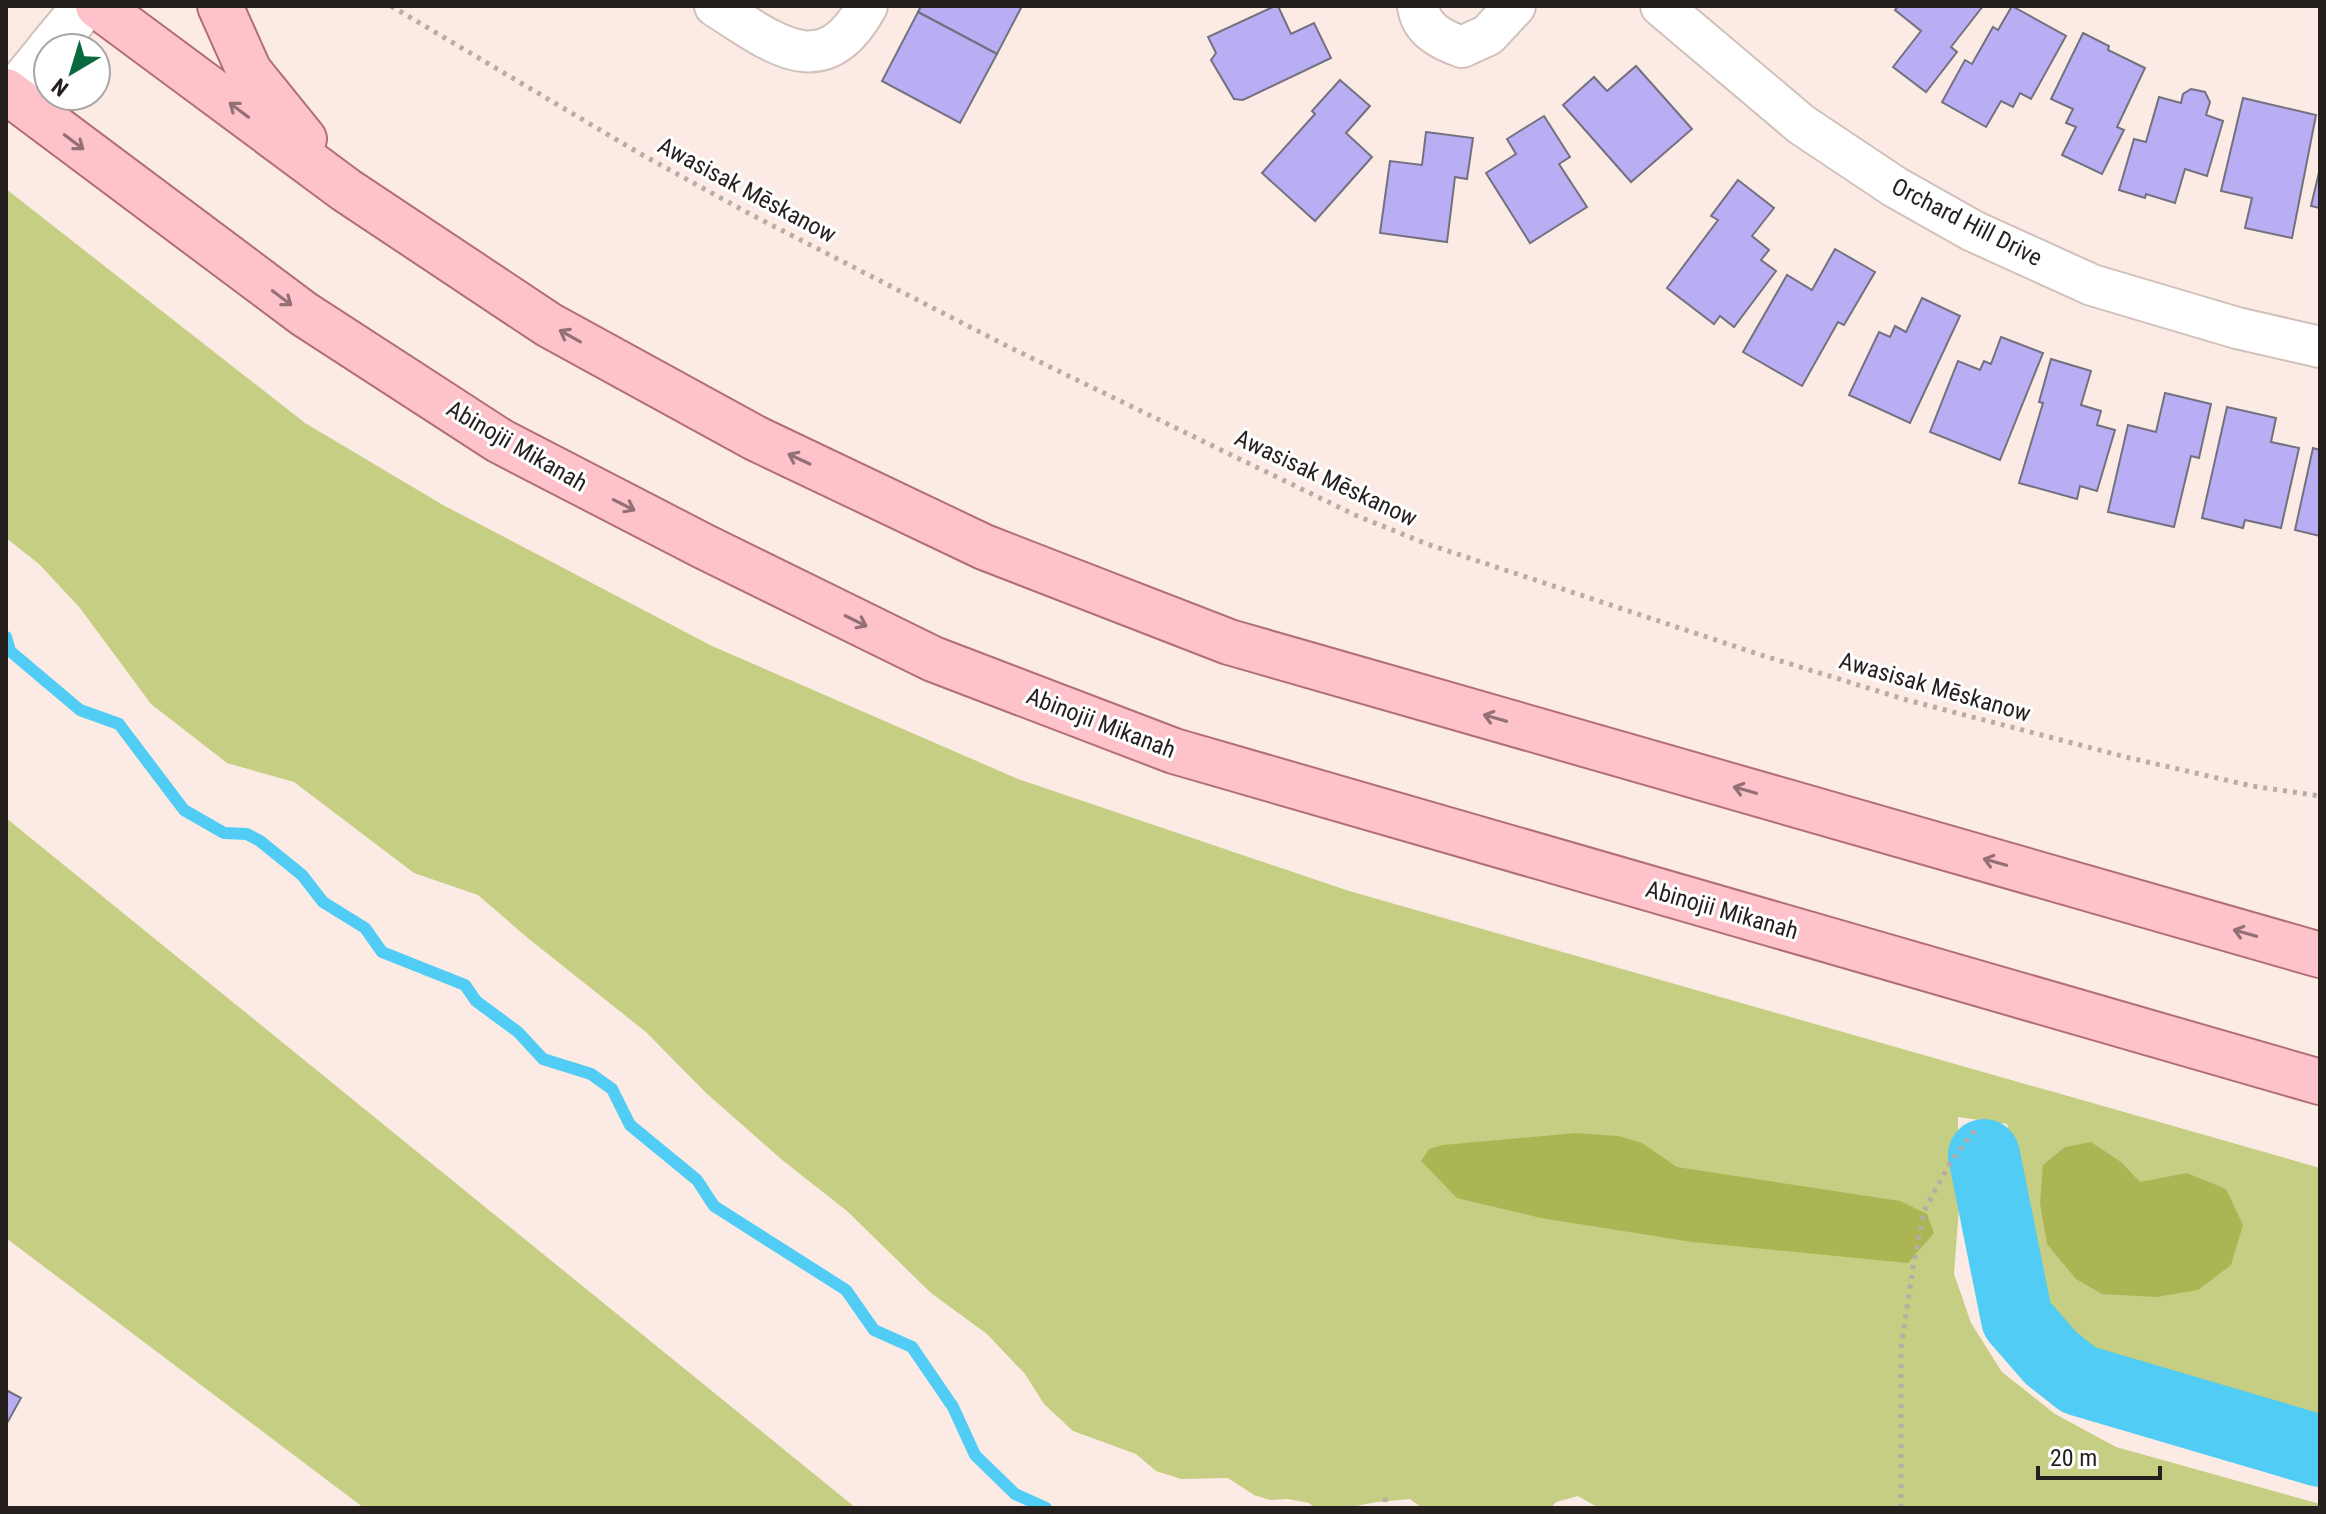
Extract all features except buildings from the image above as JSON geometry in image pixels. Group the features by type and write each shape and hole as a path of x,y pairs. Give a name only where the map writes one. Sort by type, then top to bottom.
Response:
{"main road":[{"path":"98,6 346,190 549,325 727,423 984,547 1229,642 2320,955"},
{"path":"220,6 249,71 346,190"},
{"name":"Abinojii Mikanah","path":"9,93 304,314 500,441 703,546 933,659 1174,751 2320,1082"}],"street":[{"path":"63,32 85,6"},
{"path":"715,6 777,44 807,53 830,48 846,37 867,6"},
{"path":"1418,6 1427,28 1443,40 1462,47 1488,35 1515,6"},
{"name":"Orchard Hill Drive","path":"1661,6 1802,125 1895,187 1973,231 2092,285 2237,328 2320,347"},
{"path":"9,93 32,68"}],"path":[{"name":"Awasisak Mēskanow","path":"391,6 639,153 750,214 1007,346 1355,515 1427,544 1907,700 2130,758 2252,786 2320,796"},
{"path":"1901,1508 1901,1349 1913,1267 1924,1211 1950,1163 1975,1130"},
{"path":"1385,1498 1386,1508"}],"green space":[{"path":"6,189 305,423 443,505 712,646 1018,779 1349,891 2320,1168 2320,1440 2084,1373 2040,1337 2025,1316 1995,1149 2012,1148 2007,1124 1958,1117 1959,1208 1954,1274 1971,1323 2002,1372 2055,1414 2116,1447 2320,1504 2320,1508 1599,1508 1578,1496 1556,1502 1551,1508 1422,1508 1410,1499 1345,1508 1315,1508 1309,1503 1270,1500 1254,1495 1228,1478 1181,1479 1156,1471 1136,1454 1073,1431 1044,1404 1025,1374 987,1334 931,1293 847,1211 781,1159 705,1092 646,1032 478,895 414,873 294,782 227,763 151,704 80,608 39,564 6,538"},
{"path":"6,818 856,1508 364,1508 6,1238"},
{"path":"1577,1133 1618,1136 1642,1143 1677,1167 1900,1201 1927,1214 1934,1233 1908,1263 1692,1242 1541,1218 1457,1198 1421,1161 1429,1149 1443,1145"},
{"path":"2091,1142 2121,1162 2140,1182 2187,1173 2226,1189 2243,1225 2231,1265 2198,1290 2156,1297 2102,1294 2076,1279 2047,1244 2040,1203 2043,1165 2065,1147"}],"waterway":[{"path":"6,637 10,651 80,710 119,724 184,810 224,833 247,834 260,841 302,875 323,902 365,928 382,952 465,985 476,1001 518,1032 543,1059 591,1074 612,1089 630,1125 697,1180 714,1206 846,1290 874,1330 912,1347 953,1407 975,1455 1015,1494 1046,1508"},
{"path":"1984,1155 2017,1319 2051,1358 2079,1380 2320,1451"}]}
